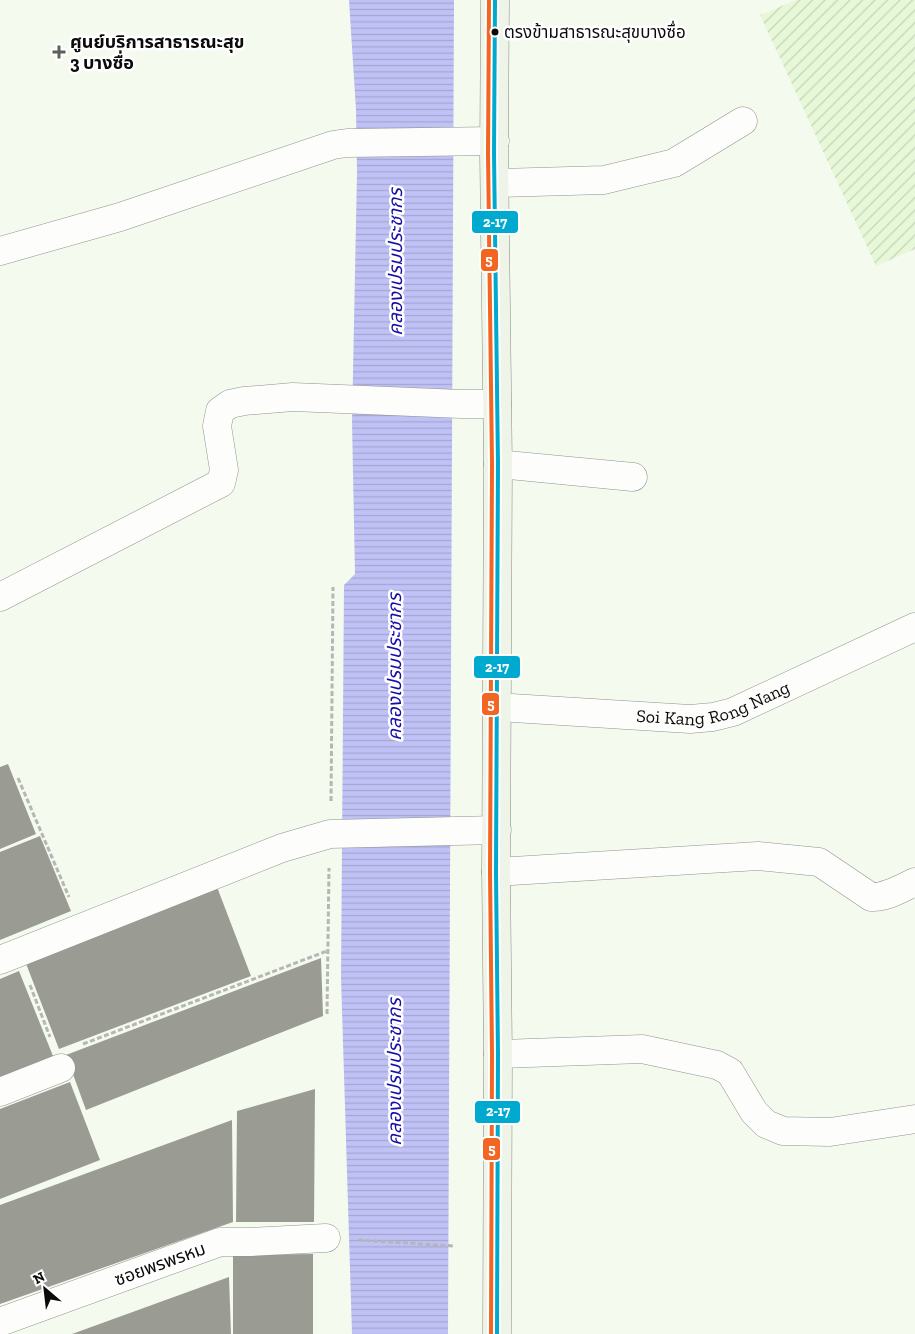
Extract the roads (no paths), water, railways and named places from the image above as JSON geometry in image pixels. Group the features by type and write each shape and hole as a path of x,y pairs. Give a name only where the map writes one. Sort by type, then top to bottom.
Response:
{"main road":[{"path":"495,0 498,464 496,872 498,1054 497,1334"}],"street":[{"path":"496,183 604,180 674,163 743,121"},
{"path":"0,251 120,217 308,153 347,142 495,141"},
{"path":"0,597 221,483 224,470 217,426 220,411 230,404 293,397 497,404"},
{"path":"498,464 633,477"},
{"name":"Soi Kang Rong Nang","path":"498,707 690,719 713,717 734,712 914,630"},
{"path":"9,956 282,848 330,834 497,830"},
{"path":"496,872 758,856 819,862 871,897 878,898 915,882"},
{"path":"498,1054 642,1049 717,1065 730,1072 754,1112 766,1124 783,1130 830,1132 915,1119"},
{"path":"0,1092 59,1061"},
{"name":"ซอยพรพรหม","path":"0,1322 220,1242 326,1238"}],"water":[{"name":"คลองเปรมประชากร","path":"349,0 454,0 448,1334 352,1334 341,977 344,585 355,574 352,422 357,172 356,110"}],"place":[{"name":"ตรงข้ามสาธารณะสุขบางซื่อ","path":"495,32"},
{"name":"ศูนย์บริการสาธารณะสุข 3 บางซื่อ","path":"59,52"}]}
